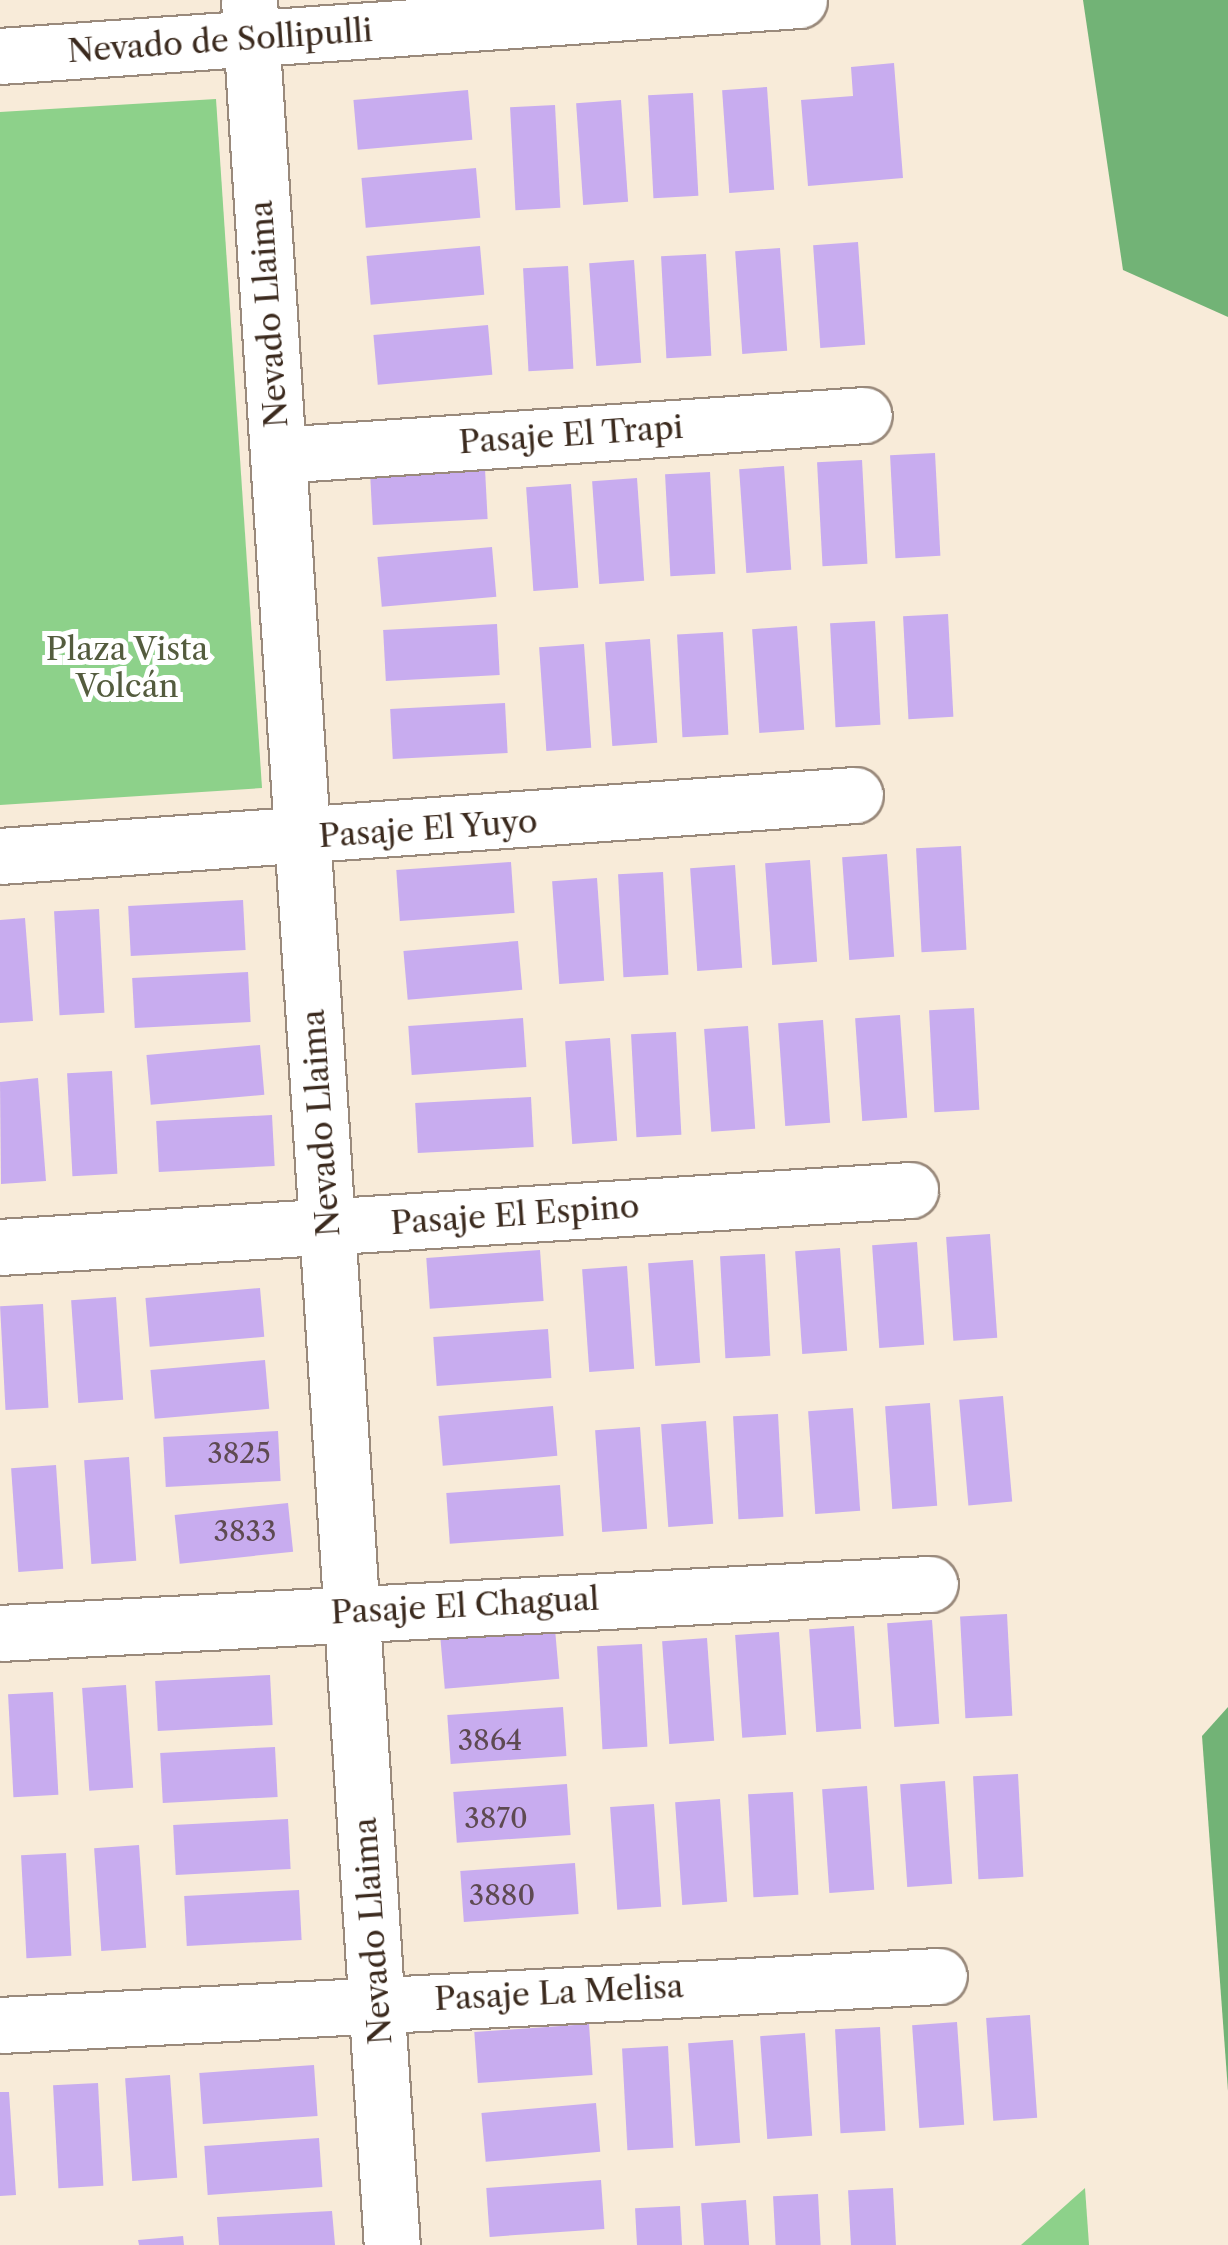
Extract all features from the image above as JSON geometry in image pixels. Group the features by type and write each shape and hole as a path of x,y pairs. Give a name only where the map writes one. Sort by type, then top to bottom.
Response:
{"street":[{"name":"Nevado de Sollipulli","path":"0,56 250,19 799,0"},
{"name":"Nevado Llaima","path":"250,19 392,2245"},
{"name":"Pasaje El Trapi","path":"278,455 864,414"},
{"name":"Pasaje El Yuyo","path":"0,856 303,838 855,795"},
{"name":"Pasaje El Espino","path":"0,1247 910,1190"},
{"name":"Pasaje El Chagual","path":"0,1632 930,1584"},
{"name":"Pasaje La Melisa","path":"0,2026 377,2002 939,1976"}],"green space":[{"path":"1083,0 1228,0 1228,317 1123,270"},
{"name":"Plaza Vista Volcán","path":"216,99 262,788 0,805 0,112"},
{"path":"1228,1707 1228,2091 1202,1736"},
{"path":"1085,2188 1089,2245 1021,2245"}],"building":[{"path":"894,63 903,178 808,186 801,100 853,96 851,67"},
{"path":"767,87 774,190 729,193 722,90"},
{"path":"468,90 472,140 358,150 353,100"},
{"path":"693,93 698,196 653,198 648,95"},
{"path":"621,100 628,202 583,205 576,103"},
{"path":"555,105 560,208 515,210 510,107"},
{"path":"476,168 480,218 366,228 361,178"},
{"path":"858,242 865,345 820,348 813,245"},
{"path":"480,246 484,295 371,305 366,256"},
{"path":"780,248 787,351 742,354 735,251"},
{"path":"706,254 711,356 666,358 661,256"},
{"path":"634,260 641,363 596,366 589,263"},
{"path":"568,266 573,369 528,371 523,268"},
{"path":"488,325 492,375 378,385 373,335"},
{"path":"935,453 940,556 895,558 890,455"},
{"path":"862,460 867,564 823,566 817,462"},
{"path":"784,466 791,570 746,573 739,469"},
{"path":"485,469 488,519 373,525 370,475"},
{"path":"710,472 715,574 670,576 665,474"},
{"path":"637,478 644,581 599,584 592,481"},
{"path":"571,484 578,588 533,591 526,487"},
{"path":"492,547 496,597 382,607 377,557"},
{"path":"948,614 953,717 908,719 903,616"},
{"path":"875,621 880,725 836,727 830,623"},
{"path":"497,624 500,675 386,681 383,630"},
{"path":"797,626 804,730 759,733 752,629"},
{"path":"723,632 728,735 682,737 677,634"},
{"path":"650,639 657,743 612,746 605,642"},
{"path":"584,644 591,748 546,751 539,647"},
{"path":"505,703 508,753 393,759 390,709"},
{"path":"961,846 966,950 922,952 916,848"},
{"path":"887,854 894,957 849,960 842,857"},
{"path":"810,860 817,962 772,965 765,863"},
{"path":"511,862 515,913 400,921 396,870"},
{"path":"735,865 742,968 697,971 690,868"},
{"path":"663,872 668,975 623,977 618,874"},
{"path":"597,878 604,981 559,984 552,881"},
{"path":"243,900 246,950 131,956 128,906"},
{"path":"99,909 104,1013 60,1015 54,911"},
{"path":"25,918 33,1021 0,1023 0,920"},
{"path":"518,941 522,990 408,1000 403,951"},
{"path":"248,972 251,1022 135,1028 132,978"},
{"path":"974,1008 979,1110 934,1112 929,1010"},
{"path":"900,1015 907,1118 862,1121 855,1018"},
{"path":"523,1018 526,1067 412,1075 408,1026"},
{"path":"823,1020 830,1123 785,1126 778,1023"},
{"path":"748,1026 755,1129 711,1132 704,1029"},
{"path":"676,1032 681,1135 636,1137 631,1034"},
{"path":"610,1038 617,1141 572,1144 565,1041"},
{"path":"260,1045 264,1095 151,1105 146,1055"},
{"path":"112,1071 117,1174 72,1176 67,1073"},
{"path":"38,1078 46,1181 1,1184 0,1082"},
{"path":"531,1097 534,1147 418,1153 415,1103"},
{"path":"272,1115 275,1166 159,1172 156,1121"},
{"path":"990,1234 997,1338 953,1341 946,1237"},
{"path":"917,1242 924,1345 879,1348 872,1245"},
{"path":"840,1248 847,1351 802,1354 795,1251"},
{"path":"540,1250 544,1301 430,1309 426,1258"},
{"path":"765,1254 770,1356 725,1358 720,1256"},
{"path":"693,1260 700,1363 655,1366 648,1263"},
{"path":"627,1266 634,1369 589,1372 582,1269"},
{"path":"260,1288 264,1337 150,1347 145,1298"},
{"path":"116,1297 123,1400 78,1403 71,1300"},
{"path":"43,1304 48,1408 6,1410 0,1306"},
{"path":"548,1329 551,1378 437,1386 433,1337"},
{"path":"265,1360 269,1409 155,1419 150,1370"},
{"path":"1003,1396 1012,1502 968,1505 959,1400"},
{"path":"930,1403 937,1506 892,1509 885,1406"},
{"path":"553,1406 557,1456 443,1466 438,1416"},
{"path":"853,1408 860,1511 815,1514 808,1411"},
{"path":"778,1414 783,1517 738,1519 733,1416"},
{"path":"706,1421 713,1524 668,1527 661,1424"},
{"path":"640,1427 647,1529 602,1532 595,1430"},
{"path":"278,1431 281,1481 166,1487 163,1437"},
{"path":"129,1457 136,1561 91,1564 84,1460"},
{"path":"56,1465 63,1569 18,1572 11,1468"},
{"path":"560,1485 564,1536 450,1544 446,1493"},
{"path":"288,1503 293,1552 180,1564 175,1515"},
{"path":"1007,1614 1012,1716 965,1718 960,1616"},
{"path":"932,1620 939,1724 894,1727 887,1623"},
{"path":"854,1626 861,1729 816,1732 809,1629"},
{"path":"555,1629 559,1679 445,1689 440,1639"},
{"path":"779,1632 786,1735 742,1738 735,1635"},
{"path":"707,1638 714,1741 669,1744 662,1641"},
{"path":"642,1644 647,1747 602,1749 597,1646"},
{"path":"270,1675 273,1725 158,1731 155,1681"},
{"path":"126,1685 133,1788 89,1791 82,1688"},
{"path":"53,1692 58,1795 13,1797 8,1694"},
{"path":"563,1707 566,1756 451,1764 447,1715"},
{"path":"275,1747 278,1797 163,1803 160,1753"},
{"path":"1018,1774 1023,1877 978,1879 973,1776"},
{"path":"945,1781 952,1884 907,1887 900,1784"},
{"path":"567,1784 571,1835 457,1843 453,1792"},
{"path":"867,1786 874,1890 829,1893 822,1789"},
{"path":"793,1792 798,1895 753,1897 748,1794"},
{"path":"720,1799 727,1902 682,1905 675,1802"},
{"path":"654,1804 661,1907 617,1910 610,1807"},
{"path":"288,1819 291,1869 176,1875 173,1825"},
{"path":"139,1845 146,1948 101,1951 94,1848"},
{"path":"66,1853 71,1956 26,1958 21,1855"},
{"path":"575,1863 579,1914 464,1922 460,1871"},
{"path":"299,1890 302,1940 187,1946 184,1896"},
{"path":"1030,2015 1037,2118 993,2121 986,2018"},
{"path":"957,2022 964,2125 919,2128 912,2025"},
{"path":"589,2024 593,2075 478,2083 474,2032"},
{"path":"880,2027 885,2131 841,2133 835,2029"},
{"path":"805,2033 812,2136 767,2139 760,2036"},
{"path":"733,2040 740,2143 695,2146 688,2043"},
{"path":"668,2046 673,2148 627,2150 622,2048"},
{"path":"314,2065 318,2116 203,2124 199,2073"},
{"path":"170,2075 177,2178 132,2181 125,2078"},
{"path":"98,2083 103,2186 58,2188 53,2085"},
{"path":"0,2092 9,2092 16,2195 0,2196"},
{"path":"596,2103 600,2152 486,2162 481,2113"},
{"path":"319,2138 322,2187 208,2195 204,2146"},
{"path":"601,2180 604,2229 490,2237 486,2188"},
{"path":"893,2188 896,2245 851,2245 848,2190"},
{"path":"818,2194 821,2245 776,2245 773,2196"},
{"path":"746,2200 749,2245 704,2245 701,2203"},
{"path":"680,2206 682,2245 637,2245 635,2208"},
{"path":"332,2211 335,2245 219,2245 217,2217"},
{"path":"183,2236 184,2245 139,2245 138,2240"}]}
